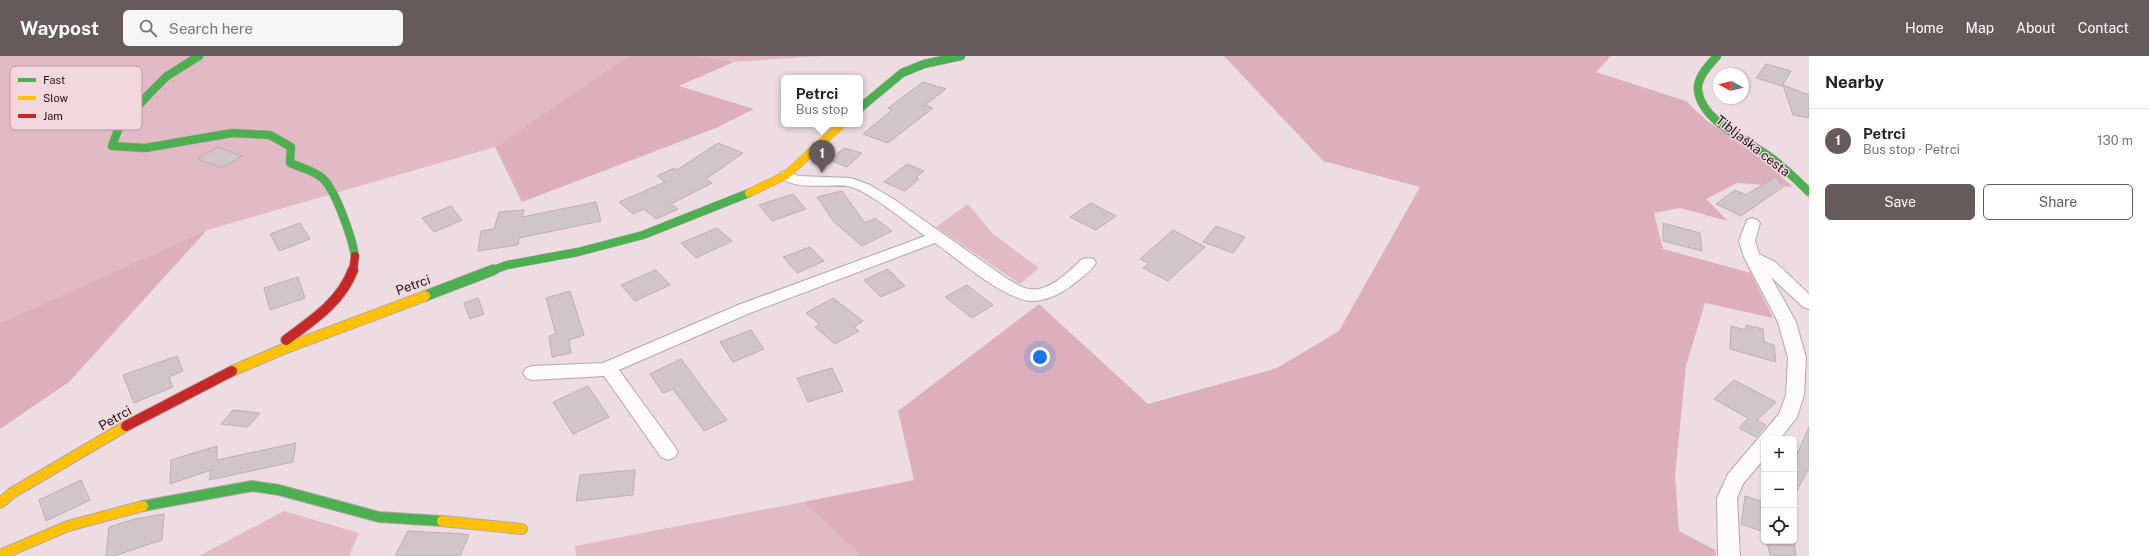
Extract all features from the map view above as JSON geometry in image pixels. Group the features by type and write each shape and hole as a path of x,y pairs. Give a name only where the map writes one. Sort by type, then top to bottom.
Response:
{"street":[{"path":"142,102 167,76 199,56"},
{"path":"863,106 902,73 924,64 962,56"},
{"name":"Tibljaška cesta","path":"1717,56 1701,77 1698,84 1697,92 1707,109 1727,127 1763,152 1794,177 1809,192"},
{"name":"Petrci","path":"0,503 12,493 124,426 239,367 507,264 578,252 643,236 735,200 786,175 839,127"},
{"path":"118,130 112,146 145,148 232,133 270,134 291,147 290,163 323,178 335,200 355,250 355,266 347,284 335,300 323,313 284,342 281,350"},
{"path":"786,175 796,180 851,182 887,201 1003,284 1020,293 1032,295 1042,293 1062,285 1088,264"},
{"path":"1752,223 1747,241 1752,256 1787,322 1797,358 1795,395 1787,416 1771,436"},
{"path":"532,373 608,368 744,308 936,237"},
{"path":"1752,256 1774,270 1809,303"},
{"path":"608,368 668,452"},
{"path":"1729,556 1727,498 1735,480 1761,449"},
{"path":"0,555 68,526 135,507 252,486 279,490 378,517 463,522 522,529"}],"shaded area":[{"path":"0,56 628,56 495,147 207,230 0,323"},
{"path":"628,56 700,56 734,62 679,86 754,109 716,128 522,202 495,147"},
{"path":"700,56 822,56 734,62"},
{"path":"1224,56 1611,56 1596,72 1686,101 1707,121 1762,159 1793,187 1737,183 1706,199 1728,221 1680,208 1654,213 1663,249 1751,273 1773,318 1705,303 1686,366 1675,475 1679,531 1715,550 1716,556 861,556 803,502 914,480 898,411 1039,304 1148,404 1277,368 1339,331 1420,187 1323,161"},
{"path":"968,204 993,234 1039,268 1020,284 936,227"},
{"path":"207,230 69,382 0,429 0,323"},
{"path":"803,502 861,556 576,556 575,546"},
{"path":"284,511 359,533 349,556 199,556"}],"building":[{"path":"1766,64 1791,71 1782,86 1756,78"},
{"path":"923,82 946,89 925,105 933,108 888,143 863,134 892,110 888,108"},
{"path":"1783,85 1809,95 1809,118 1793,115"},
{"path":"718,143 743,153 706,179 712,183 671,204 678,209 656,219 644,209 633,214 619,202 665,182 657,176 674,168 677,170"},
{"path":"218,147 242,156 222,168 197,159"},
{"path":"844,148 862,153 847,167 830,160"},
{"path":"907,164 924,171 916,177 919,179 905,191 884,182"},
{"path":"1776,176 1783,187 1741,216 1716,204 1735,190 1746,195"},
{"path":"842,191 865,223 875,218 892,231 862,246 834,222 817,197"},
{"path":"793,194 806,209 772,221 759,205"},
{"path":"596,202 601,221 519,238 518,245 478,251 481,231 494,229 499,212 524,210 522,217"},
{"path":"1091,203 1116,216 1096,230 1070,217"},
{"path":"451,206 462,220 434,232 422,218"},
{"path":"300,223 310,239 279,251 270,234"},
{"path":"1663,223 1700,233 1702,251 1663,241"},
{"path":"1216,226 1245,237 1233,253 1203,242"},
{"path":"717,228 732,241 696,258 681,243"},
{"path":"1173,230 1205,247 1168,281 1143,268 1149,263 1140,259"},
{"path":"810,247 824,261 797,273 783,257"},
{"path":"888,269 905,286 881,297 864,280"},
{"path":"656,270 670,285 635,301 621,285"},
{"path":"298,277 305,298 270,310 264,288"},
{"path":"967,285 993,305 972,318 945,297"},
{"path":"570,291 584,335 569,340 571,353 552,357 549,336 556,334 546,298"},
{"path":"478,298 484,314 470,319 464,303"},
{"path":"833,298 863,321 854,327 859,331 835,344 815,327 820,324 806,313"},
{"path":"1746,325 1763,329 1764,342 1774,345 1776,362 1730,349 1731,326 1746,330"},
{"path":"751,330 764,349 733,362 720,342"},
{"path":"177,356 183,371 169,377 173,387 134,403 123,375"},
{"path":"681,359 727,420 704,431 673,389 663,393 650,374"},
{"path":"832,368 843,391 808,402 797,378"},
{"path":"1734,380 1776,402 1757,420 1766,425 1756,437 1739,428 1748,418 1714,399"},
{"path":"588,386 609,417 573,434 553,402"},
{"path":"233,410 260,413 248,427 221,424"},
{"path":"1809,427 1809,468 1797,490 1797,472 1797,454"},
{"path":"296,443 293,462 209,480 211,470 170,484 171,460 217,446 217,460"},
{"path":"635,470 633,495 576,501 580,475"},
{"path":"81,480 90,500 46,521 39,500"},
{"path":"1745,496 1761,501 1761,531 1741,524"},
{"path":"164,514 162,540 114,556 106,556 109,527 135,519"},
{"path":"408,531 469,535 460,556 395,556"},
{"path":"1768,544 1794,544 1796,556 1770,556"}],"traffic: fast":[{"path":"142,102 167,76 199,56"},
{"path":"863,106 902,73 924,64 961,56"},
{"path":"1717,56 1701,76 1698,85 1701,100 1707,110 1716,120 1770,157 1809,192"},
{"path":"118,130 112,146 145,148 232,133 270,135 291,147 290,163 316,173 328,184 347,228 355,256"},
{"path":"425,296 507,265 578,252 643,235 749,193"},
{"path":"143,506 252,486 279,490 379,517 442,521"}],"traffic: slow":[{"path":"749,193 786,175 839,127"},
{"path":"232,371 281,350 425,296"},
{"path":"0,503 12,493 126,426"},
{"path":"0,555 68,526 143,506"},
{"path":"442,521 522,529"}],"traffic: jam":[{"path":"286,340 320,315 341,294 353,270 355,256"},
{"path":"126,426 232,371"}],"place":[{"name":"Petrci","path":"822,173"}]}
